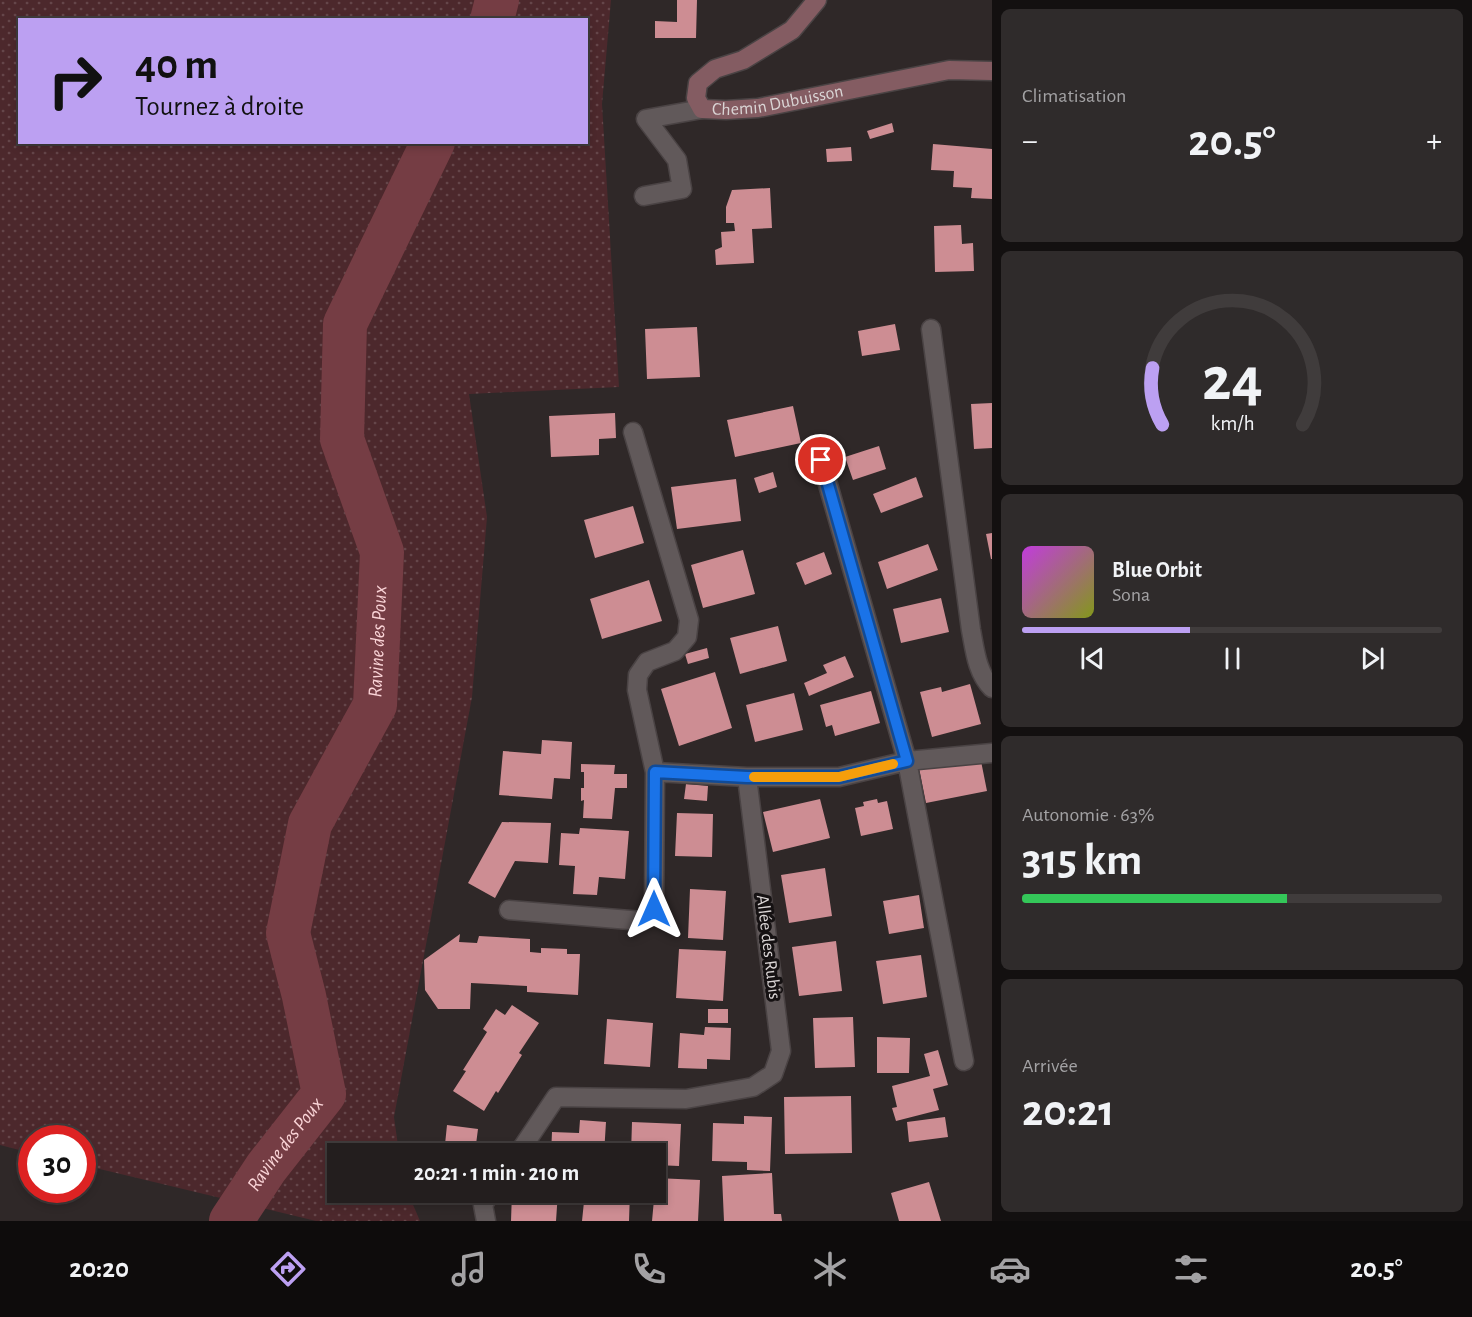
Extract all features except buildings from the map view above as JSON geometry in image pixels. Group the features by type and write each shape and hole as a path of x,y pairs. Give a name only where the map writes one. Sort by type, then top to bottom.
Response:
{"main road":[{"name":"Chemin Dubuisson","path":"817,0 792,30 743,60 715,69 698,83 696,98 702,109 758,108 949,70 992,71"}],"street":[{"path":"644,196 682,189 677,160 646,119 702,109"},
{"path":"931,329 976,660 985,682 992,688"},
{"path":"509,910 642,921 654,909 655,772 637,690 638,675 647,662 675,651 687,637 689,620 633,432"},
{"path":"821,460 907,761 964,1061"},
{"path":"655,772 747,777 839,777 907,761 992,753"},
{"name":"Allée des Rubis","path":"525,1143 556,1097 686,1099 753,1087 773,1074 781,1051 747,777"},
{"path":"484,1203 486,1221"}],"shaded area":[{"path":"0,0 611,0 602,104 619,387 469,394 487,517 472,697 394,1117 398,1143 327,1143 327,1203 412,1203 420,1221 316,1221 96,1168 96,1125 18,1125 18,1150 0,1145"}],"waterway":[{"name":"Ravine des Poux","path":"492,18 497,0"},
{"name":"Ravine des Poux","path":"231,1221 266,1168 324,1094 304,996 288,933 310,824 375,705 382,552 342,439 345,324 432,144"}],"slow traffic":[{"path":"754,777 839,777 893,764"}],"route":[{"path":"654,909 655,772 747,777 839,777 907,761 821,460"}]}
